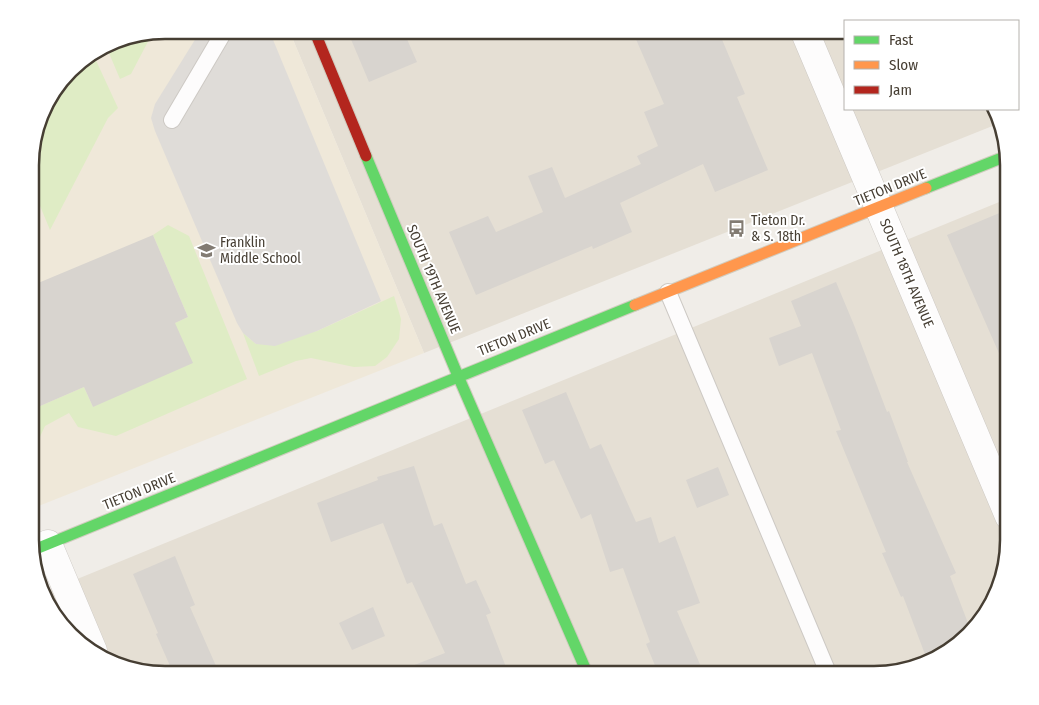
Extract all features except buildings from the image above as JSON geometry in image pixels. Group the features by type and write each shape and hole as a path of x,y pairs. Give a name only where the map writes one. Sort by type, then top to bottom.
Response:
{"main road":[{"name":"SOUTH 19TH AVENUE","path":"318,39 458,376 584,666"},
{"name":"TIETON DRIVE","path":"40,548 458,376 1000,159"}],"street":[{"name":"SOUTH 18TH AVENUE","path":"808,39 1000,494"},
{"path":"40,548 87,639"}],"lane":[{"path":"172,120 220,39"},
{"path":"668,292 825,666"}],"shaded area":[{"name":"Franklin Middle School","path":"164,39 293,39 424,353 39,506 39,164 45,124 60,95 82,70 95,60 124,45 140,41"},
{"path":"195,39 273,39 381,301 317,331 275,346 256,344 243,333 237,323 155,131 151,118 155,104"},
{"path":"293,39 844,39 844,110 988,110 991,116 994,125 424,353"},
{"path":"1000,202 1000,549 998,565 994,581 987,596 969,623 944,645 915,660 883,666 148,665 124,660 95,645 70,623 49,591"}],"green space":[{"path":"149,40 131,74 120,79 109,52 124,45"},
{"path":"96,60 118,108 108,118 50,230 39,203 40,148 45,124 56,101 70,82"},
{"path":"168,225 189,236 247,379 116,436 78,427 69,413 45,426 39,439 39,407 84,387 93,407 175,323 188,317 153,235"},
{"path":"394,296 401,319 399,339 387,357 375,366 354,367 311,358 296,361 259,376 243,333 256,344 317,331"}],"traffic: fast":[{"path":"366,156 458,376 584,666"},
{"path":"926,188 1000,159"},
{"path":"39,548 635,305"}],"traffic: slow":[{"path":"635,305 926,188"}],"traffic: jam":[{"path":"318,39 366,156"}],"place":[{"name":"Tieton Dr. & S. 18th","path":"737,228"},
{"name":"Franklin Middle School","path":"206,250"}]}
